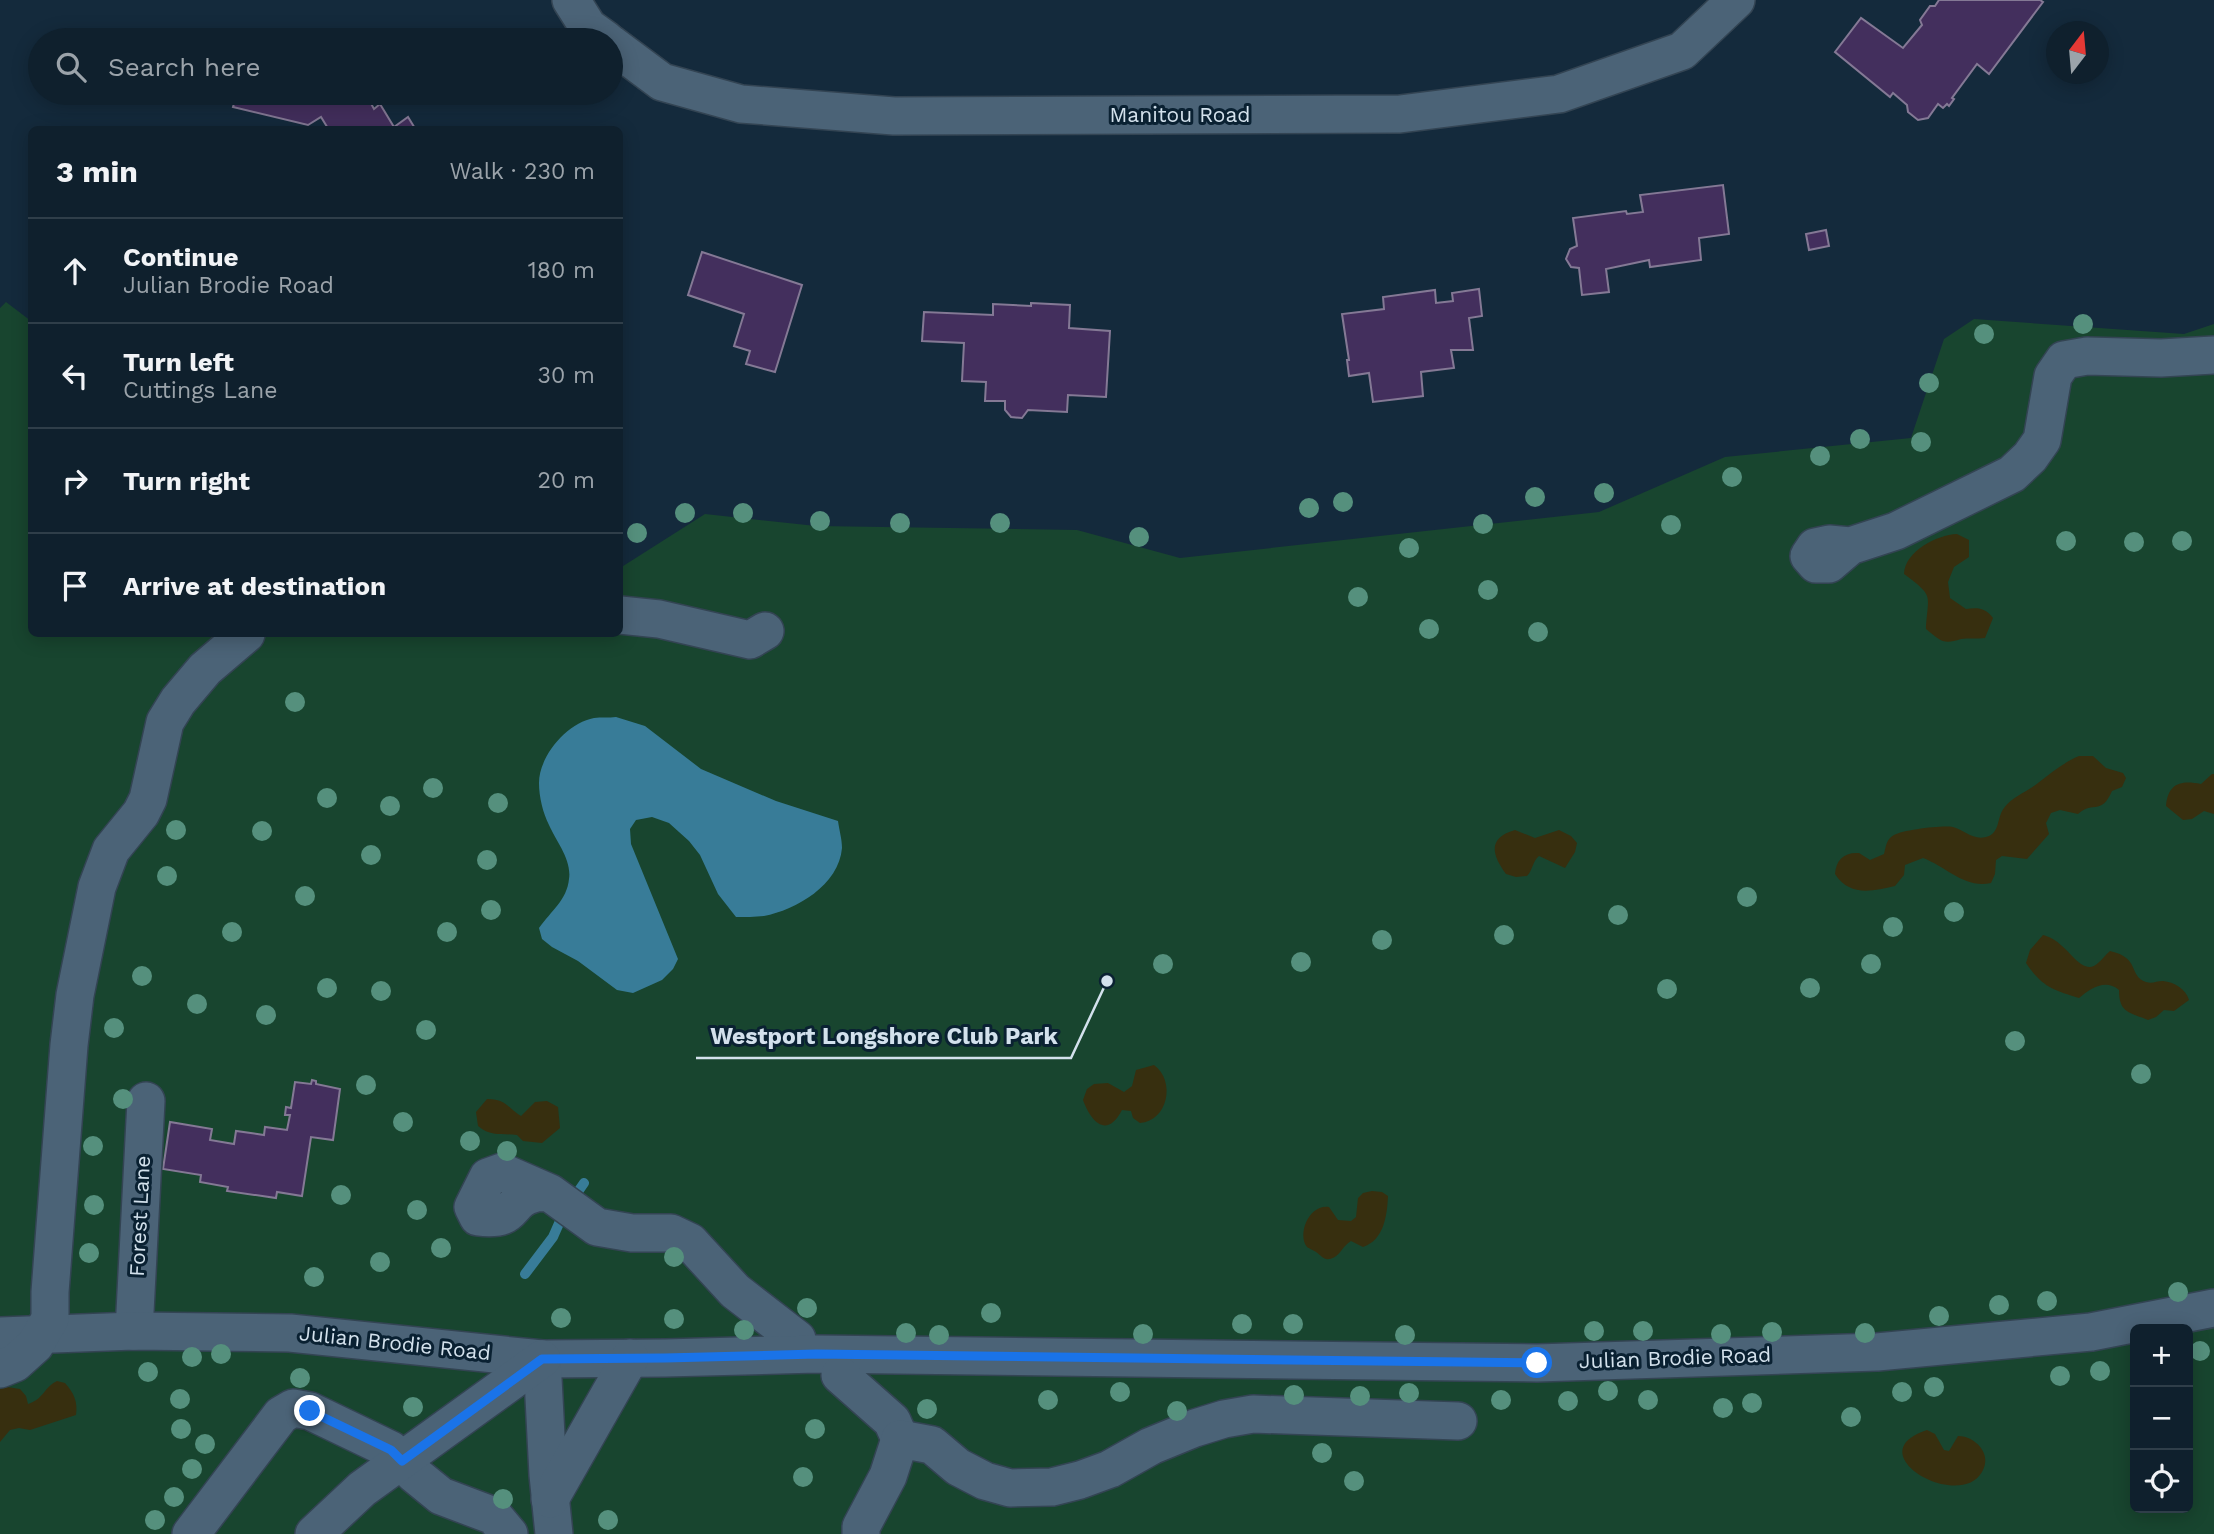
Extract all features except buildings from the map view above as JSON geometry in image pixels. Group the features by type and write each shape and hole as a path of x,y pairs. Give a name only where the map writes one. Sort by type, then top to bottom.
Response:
{"street":[{"path":"571,0 589,28"},
{"name":"Manitou Road","path":"623,53 662,82 741,104 894,116 1400,114 1559,94 1682,51 1736,0"},
{"path":"1850,546 1896,531 2012,474 2030,457 2042,440 2053,376 2064,360 2087,356 2161,358 2214,355"},
{"path":"623,615 659,620 750,640 765,631"},
{"path":"0,1369 15,1363 35,1345 50,1319 68,1056 75,996 97,887 111,850 141,813 148,799 155,778 159,739 165,722 178,701 205,669 242,637"},
{"name":"Forest Lane","path":"134,1331 146,1101"},
{"path":"550,1193 597,1227 616,1231 671,1233 690,1241 735,1291 797,1339"},
{"name":"Julian Brodie Road","path":"0,1336 134,1331 290,1333 542,1359 830,1354 1537,1363 1863,1353 2091,1332 2214,1308"},
{"path":"542,1359 552,1516"},
{"path":"314,1534 362,1489 542,1359"},
{"path":"552,1516 630,1359"},
{"path":"841,1375 891,1421 900,1439 888,1476 855,1532"},
{"path":"191,1534 281,1415 293,1408 310,1411 391,1450 441,1496 494,1516 509,1534"},
{"path":"900,1439 932,1445 958,1467 985,1481 1010,1488 1052,1487 1110,1469 1151,1446 1224,1419 1243,1416 1458,1421"}],"green space":[{"path":"6,302 28,319 28,637 623,637 623,566 705,514 816,526 1077,530 1180,558 1599,512 1725,457 1911,438 1944,339 1974,319 2184,334 2214,324 2214,1534 0,1534 0,308"}],"sand":[{"path":"1957,534 1969,540 1969,557 1954,567 1948,582 1950,598 1966,609 1985,610 1993,618 1985,638 1946,642 1926,629 1928,602 1925,592 1904,574 1910,558 1923,546 1940,537"},
{"path":"2079,756 2093,756 2106,768 2123,773 2126,778 2122,787 2112,791 2101,806 2078,814 2060,810 2051,813 2046,823 2049,834 2027,859 2002,856 1996,860 1991,883 1964,880 1923,858 1905,865 1904,875 1895,886 1855,889 1847,886 1835,874 1839,861 1845,856 1859,853 1870,860 1884,854 1891,837 1905,831 1953,827 1974,837 1989,836 1995,831 2004,808 2012,800"},
{"path":"2212,774 2214,814 2204,811 2192,819 2183,820 2166,806 2170,792 2177,785 2201,784"},
{"path":"1515,830 1535,838 1559,830 1571,836 1577,843 1575,852 1565,868 1539,856 1527,876 1506,874 1495,854 1496,842 1506,833"},
{"path":"2043,935 2055,940 2078,962 2088,967 2098,963 2110,951 2120,954 2130,962 2141,979 2148,983 2171,983 2182,989 2189,1000 2174,1011 2164,1010 2148,1020 2126,1011 2119,998 2119,990 2108,985 2098,986 2079,998 2055,990 2043,983 2026,963 2030,950"},
{"path":"1154,1065 1161,1072 1167,1090 1163,1108 1150,1121 1140,1123 1133,1118 1131,1111 1122,1110 1111,1124 1105,1125 1090,1115 1083,1100 1087,1089 1094,1084 1108,1083 1124,1092 1132,1086 1136,1070"},
{"path":"487,1099 503,1102 521,1116 535,1102 547,1101 558,1107 560,1128 542,1143 523,1141 517,1135 487,1132 478,1126 476,1112"},
{"path":"1372,1191 1388,1196 1385,1219 1376,1239 1363,1247 1351,1241 1330,1259 1307,1247 1304,1228 1316,1210 1329,1207 1338,1220 1351,1221 1356,1217 1358,1198 1363,1193"},
{"path":"57,1381 65,1383 73,1394 76,1415 30,1430 10,1430 0,1442 0,1389 20,1389 28,1404"},
{"path":"1927,1430 1935,1434 1944,1450 1949,1451 1958,1436 1976,1443 1984,1453 1985,1465 1982,1472 1970,1483 1954,1486 1919,1475 1907,1464 1902,1452 1908,1440"}],"water":[{"path":"616,717 645,726 701,769 776,801 838,821 842,845 833,873 814,894 776,913 736,917 718,894 700,855 689,841 669,823 652,817 636,820 630,829 631,844 678,959 662,980 633,993 617,990 578,961 552,947 542,939 539,928 565,893 569,872 566,858 542,805 539,783 544,762 556,742 574,726 594,718"}],"waterway":[{"path":"525,1274 553,1237 564,1212 584,1183"}],"place":[{"name":"Westport Longshore Club Park","path":"1107,981"}],"route":[{"path":"310,1411 391,1450 402,1461 542,1359 816,1354 1537,1363"}]}
